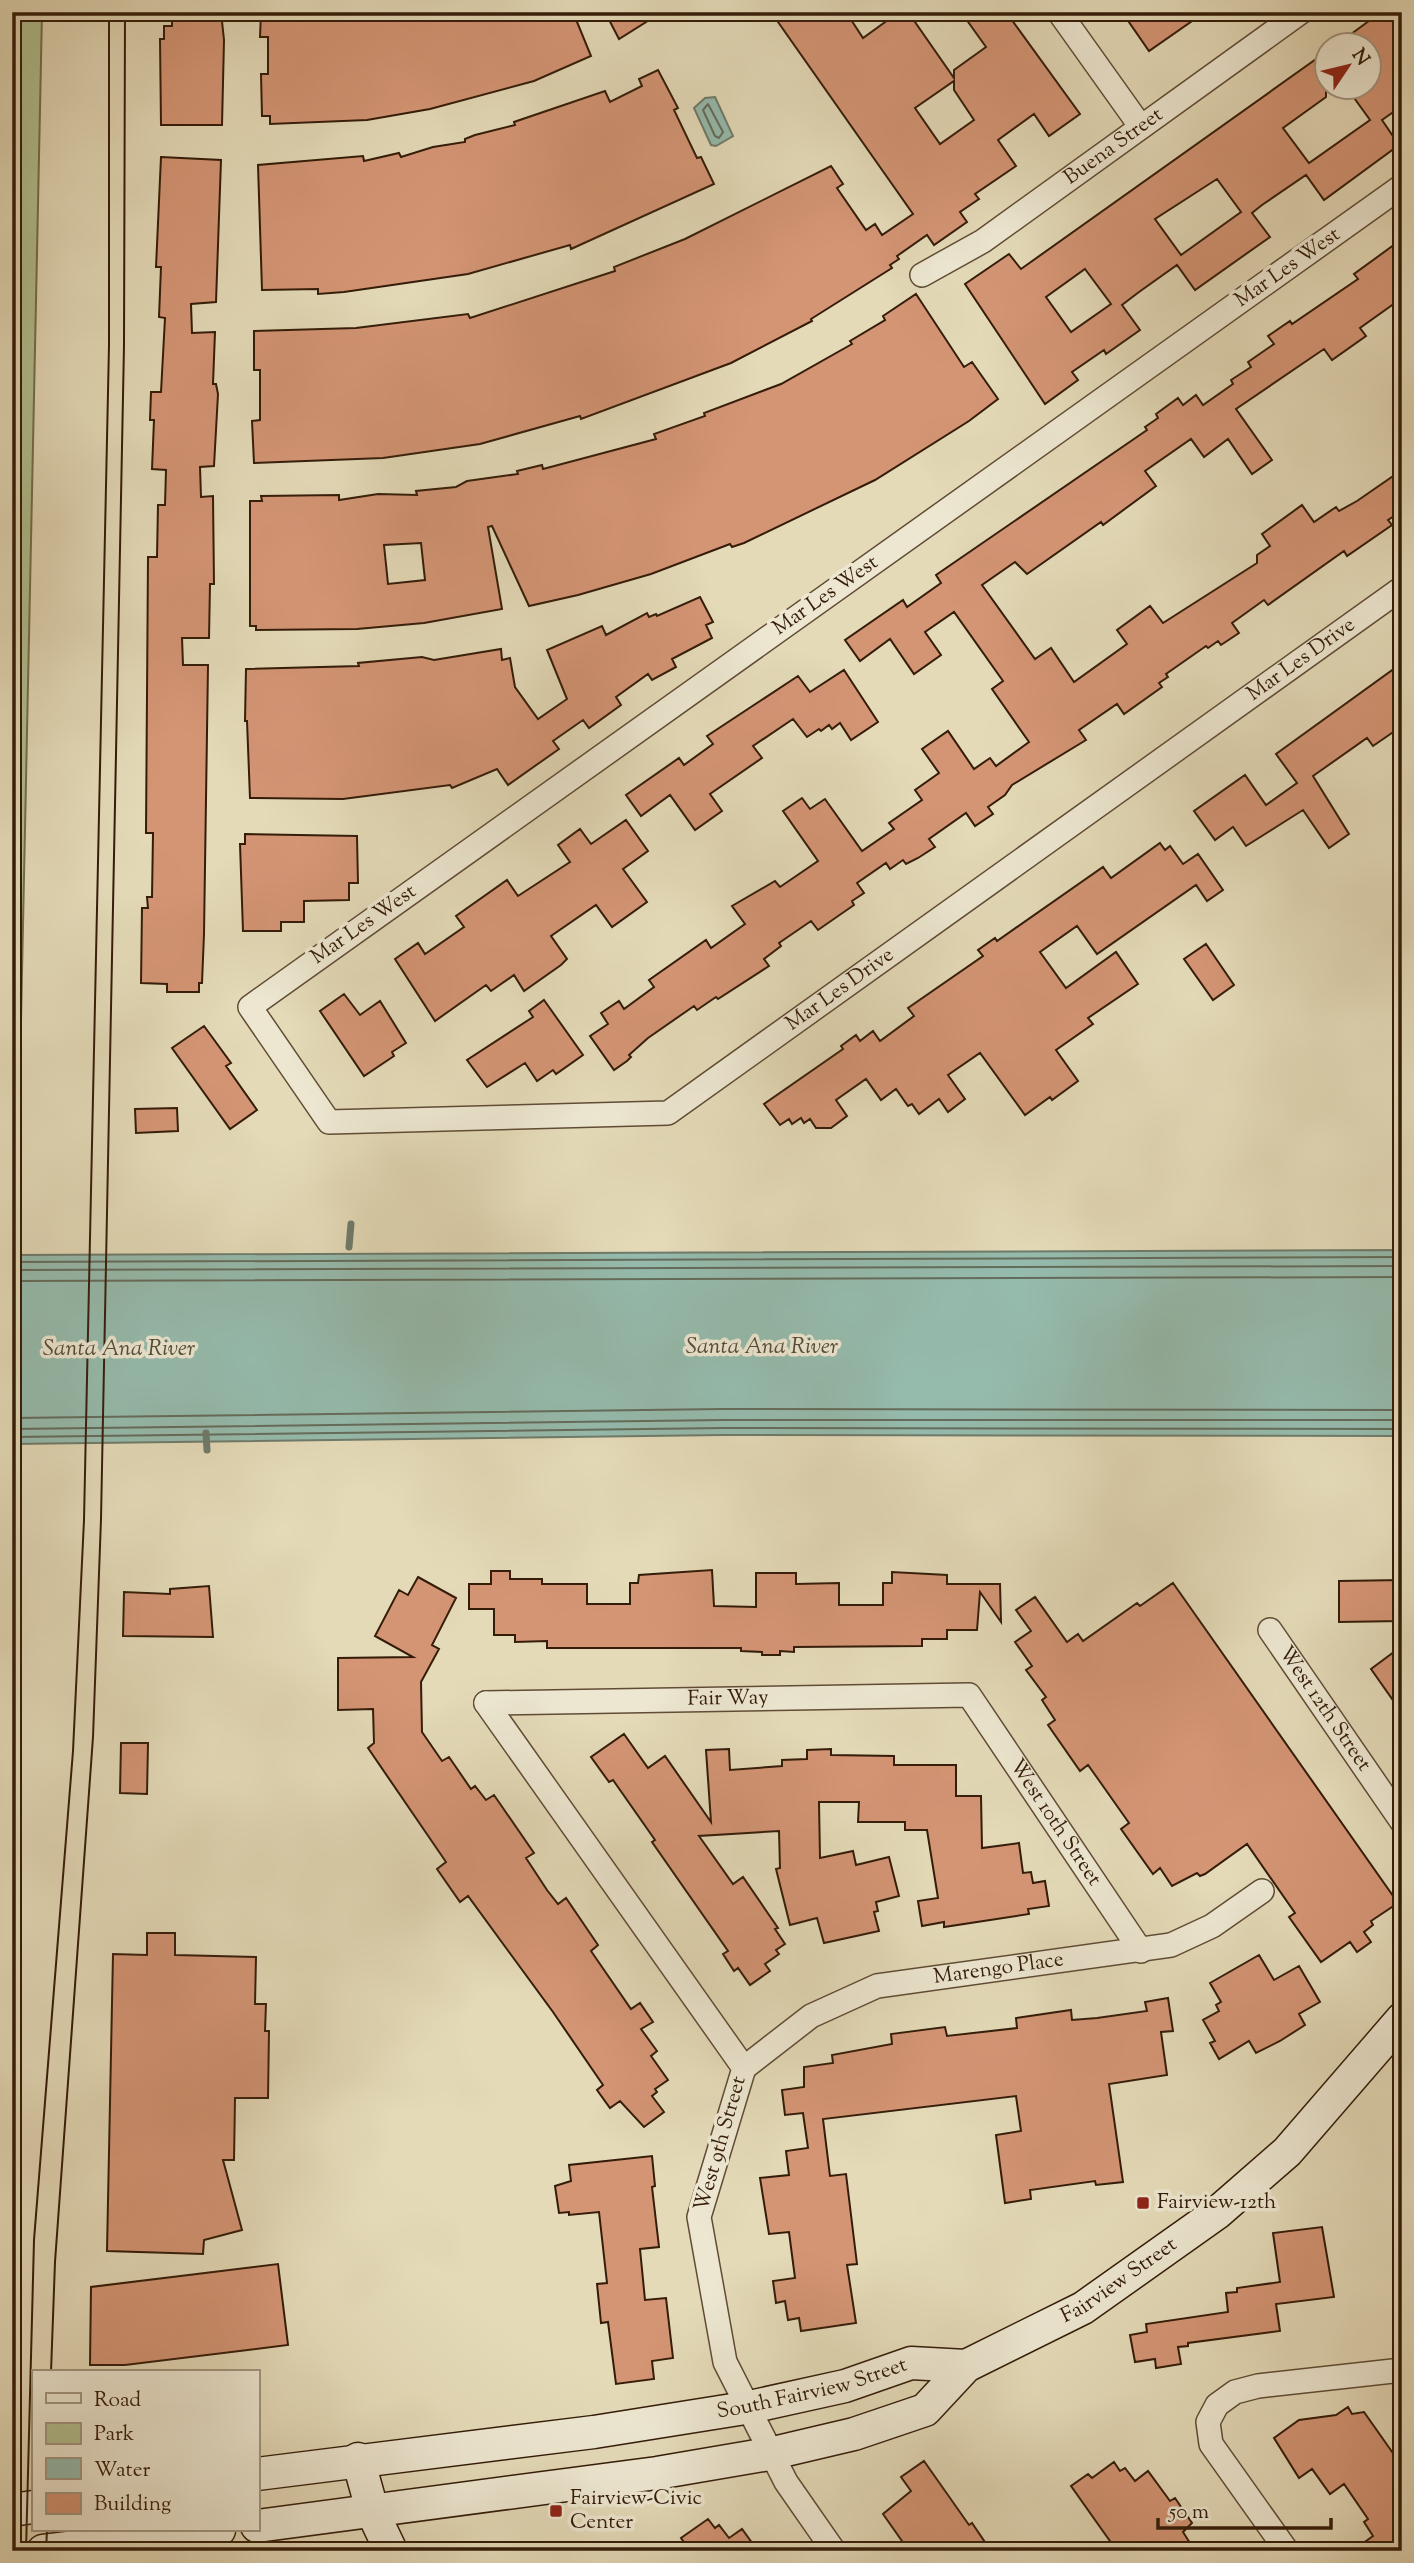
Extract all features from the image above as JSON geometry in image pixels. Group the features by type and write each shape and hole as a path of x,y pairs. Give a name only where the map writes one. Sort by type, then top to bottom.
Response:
{"main road":[{"name":"Fairview Street","path":"966,2366 1083,2308 1217,2213 1287,2152 1402,2020"},
{"name":"South Fairview Street","path":"259,2474 358,2459 594,2432 745,2408 845,2386 911,2363 966,2366"},
{"path":"259,2526 373,2513 657,2473 769,2454 854,2434 925,2410 966,2366"},
{"path":"358,2459 373,2513 391,2551"},
{"path":"12,2510 32,2507"},
{"path":"43,2551 202,2532"}],"street":[{"path":"1059,12 1141,127"},
{"name":"Buena Street","path":"922,275 983,241 1301,12"},
{"name":"Mar Les West","path":"250,1007 1402,186"},
{"name":"Mar Les Drive","path":"250,1007 329,1122 668,1113 1402,588"},
{"name":"West 12th Street","path":"1270,1630 1402,1822"},
{"name":"Fair Way","path":"486,1703 969,1695"},
{"name":"West 10th Street","path":"969,1695 1140,1951"},
{"name":"West 9th Street","path":"486,1703 744,2068 699,2217 725,2362 769,2454 834,2551"},
{"name":"Marengo Place","path":"744,2068 811,2016 877,1986 1171,1945 1202,1931 1262,1891"},
{"path":"1287,2551 1211,2444 1208,2422 1217,2405 1235,2392 1258,2386 1402,2370"}],"green space":[{"path":"12,12 42,12 18,1165 12,1165"}],"water":[{"path":"715,97 733,136 716,146 711,145 694,108 705,98"},
{"name":"Santa Ana River","path":"1402,1250 1402,1436 723,1435 12,1444 12,1255"}],"building":[{"path":"172,12 221,12 224,40 222,125 161,125 160,39 164,39 164,26 172,26"},
{"path":"261,12 573,12 591,56 534,81 430,109 367,120 270,124 270,116 262,116 261,74 268,74 268,37 260,37"},
{"path":"605,12 662,12 619,39"},
{"path":"771,12 846,12 863,38 899,12 908,12 954,78 954,70 986,47 961,12 1006,12 1080,114 1049,136 1034,114 998,140 1016,166 975,194 979,199 960,212 967,222 934,245 927,235 897,256 899,259 890,265 892,268 811,319 812,321 731,363 581,419 580,416 480,444 383,458 254,463 252,421 260,420 260,370 254,370 254,331 356,328 468,314 470,318 615,271 614,267 685,239 831,166 843,184 837,188 866,230 875,224 882,235 913,214","holes":["954,81 954,90 974,120 940,144 915,108"]},
{"path":"1122,12 1205,12 1149,51"},
{"path":"1381,12 1402,12 1402,106 1382,120 1399,145 1324,200 1306,175 1262,205 1252,213 1270,237 1195,290 1177,265 1139,292 1122,305 1140,330 1106,354 1104,350 1072,372 1078,380 1045,404 965,284 1009,254 1021,269 1312,62 1312,102 1319,102 1283,128 1309,163 1370,120 1357,102 1382,102 1382,32 1354,32","holes":["1217,179 1241,212 1181,255 1155,219","1085,269 1111,304 1071,332 1046,297"]},
{"path":"658,70 678,108 674,110 697,158 701,157 714,184 571,249 570,245 468,274 344,292 318,294 318,289 262,290 258,165 363,156 364,161 399,153 401,157 433,147 465,142 465,139 475,135 515,125 514,122 605,91 610,102 642,86 639,79"},
{"path":"161,157 221,160 216,302 191,304 192,333 215,332 213,384 216,384 218,394 214,466 200,467 201,497 213,496 214,584 210,584 209,638 182,638 183,665 208,665 204,934 202,983 199,983 199,992 167,992 167,984 141,983 142,908 148,908 147,897 152,897 153,833 146,833 148,557 157,557 158,505 165,505 166,470 152,469 154,420 150,420 151,392 161,392 165,318 159,317 161,267 156,267"},
{"path":"1402,239 1402,298 1360,328 1366,336 1332,360 1324,349 1236,409 1272,460 1252,474 1228,439 1204,457 1191,439 1145,471 1156,486 1103,525 1101,522 1027,574 1015,562 982,585 1035,659 1051,648 1074,682 1127,644 1117,630 1150,606 1163,623 1257,563 1257,555 1270,546 1262,534 1302,505 1314,522 1336,507 1339,511 1357,501 1402,470 1402,511 1388,520 1392,525 1347,556 1344,551 1268,605 1264,600 1232,623 1239,633 1221,645 1218,641 1208,648 1206,646 1166,674 1168,677 1159,683 1162,687 1124,714 1117,704 1079,730 1086,740 1012,785 1005,795 988,807 993,814 975,826 966,813 929,839 935,847 918,858 906,864 903,860 890,869 886,863 857,883 864,893 852,901 854,905 818,930 811,921 779,943 781,946 764,959 769,966 718,999 716,997 697,1010 694,1006 648,1038 629,1055 631,1057 627,1061 614,1070 590,1036 608,1024 601,1013 619,1001 624,1009 654,987 649,980 706,940 711,948 745,924 732,906 775,881 780,887 818,861 783,811 802,798 810,809 825,799 862,851 894,829 889,823 922,800 915,790 939,773 922,749 948,731 974,769 990,758 996,766 1029,742 992,689 1003,681 954,612 925,632 941,655 914,674 890,639 860,661 845,640 903,600 907,607 941,583 936,575 1147,430 1145,427 1158,418 1156,414 1178,398 1183,405 1196,395 1203,405 1233,384 1231,380 1251,367 1248,362 1274,344 1268,336 1290,321 1292,324 1358,279 1354,274"},
{"path":"916,294 964,367 972,362 998,399 969,421 875,480 744,543 732,547 730,544 651,574 578,595 529,606 492,526 488,527 502,609 424,623 357,629 256,630 256,626 250,626 250,501 262,501 261,496 339,495 339,500 378,494 417,495 416,491 456,487 467,481 518,474 517,471 542,465 543,469 656,439 654,434 781,384 852,344 850,341 885,320 883,316","holes":["421,543 425,580 388,584 384,545"]},
{"path":"700,597 713,622 706,625 712,638 672,659 676,667 652,680 648,674 616,697 621,705 589,728 583,720 553,741 559,749 508,785 497,769 452,788 450,785 343,799 250,798 245,721 246,669 359,666 358,663 422,657 434,660 501,649 502,660 510,658 515,687 538,719 567,699 547,650 602,626 606,635 647,613 649,617 656,614 657,616"},
{"path":"1402,663 1402,726 1373,746 1367,738 1313,776 1349,834 1329,848 1303,810 1246,846 1233,827 1215,840 1194,811 1245,775 1266,805 1297,783 1276,754"},
{"path":"844,670 878,722 851,740 840,723 832,729 829,725 821,731 819,729 807,737 793,719 753,746 762,758 710,794 722,811 695,830 670,795 641,816 626,795 679,758 684,765 713,744 707,736 798,676 810,692"},
{"path":"626,820 648,851 623,869 647,902 612,927 596,905 551,936 567,959 561,965 524,991 514,975 491,991 486,985 435,1021 395,959 418,943 425,954 464,927 456,916 507,880 518,896 570,862 558,845 580,829 591,844"},
{"path":"245,834 357,836 358,883 349,883 349,900 304,901 304,922 281,922 281,931 243,931 240,844 245,844"},
{"path":"1160,843 1165,850 1170,846 1183,864 1198,854 1223,890 1207,901 1196,885 1097,954 1077,926 1040,952 1066,988 1116,952 1138,984 1088,1018 1093,1024 1056,1050 1078,1081 1052,1100 1050,1097 1025,1115 980,1053 948,1075 965,1099 948,1112 939,1099 919,1114 912,1104 908,1106 896,1089 881,1100 866,1079 836,1100 847,1116 831,1128 816,1128 810,1119 804,1123 801,1118 792,1124 789,1119 780,1125 764,1104 843,1049 841,1046 856,1035 860,1041 873,1031 880,1041 914,1016 908,1008 983,956 978,950 995,938 997,941 1103,867 1111,878"},
{"path":"1206,944 1234,985 1213,1000 1184,959"},
{"path":"344,994 360,1015 380,1001 406,1043 392,1052 394,1056 364,1076 320,1011"},
{"path":"544,1000 583,1055 556,1074 553,1070 537,1081 525,1063 487,1087 467,1060 533,1017 529,1011"},
{"path":"204,1026 231,1063 226,1066 257,1110 230,1129 172,1048"},
{"path":"177,1108 178,1131 136,1133 135,1109"},
{"path":"712,1570 714,1606 756,1607 756,1573 796,1573 796,1584 839,1583 839,1605 883,1605 883,1583 892,1583 892,1572 947,1575 947,1584 1000,1584 1001,1622 980,1592 977,1630 947,1630 947,1639 922,1639 922,1646 794,1647 794,1652 780,1651 780,1655 762,1655 762,1652 741,1651 741,1648 547,1648 547,1641 515,1642 515,1635 494,1635 494,1609 469,1609 469,1584 491,1584 491,1571 510,1571 510,1579 542,1579 542,1584 587,1584 587,1604 630,1604 630,1583 638,1583 639,1575"},
{"path":"418,1577 456,1598 432,1645 439,1649 421,1682 422,1732 442,1761 449,1757 471,1789 475,1786 486,1800 494,1795 534,1853 526,1858 547,1890 558,1904 566,1898 598,1945 591,1951 631,2009 640,2003 653,2022 641,2029 657,2051 651,2056 668,2080 655,2089 657,2092 652,2096 664,2112 644,2127 620,2101 610,2108 597,2090 603,2085 553,2012 468,1896 460,1902 437,1869 446,1862 368,1748 374,1743 373,1709 338,1710 338,1658 413,1657 375,1636 399,1590 408,1595"},
{"path":"1402,1580 1402,1621 1339,1622 1339,1581"},
{"path":"1173,1583 1398,1903 1371,1921 1373,1925 1364,1932 1371,1942 1357,1952 1350,1942 1321,1962 1289,1917 1295,1913 1247,1844 1205,1874 1200,1876 1197,1873 1172,1886 1160,1868 1153,1874 1121,1829 1129,1823 1098,1779 1088,1765 1080,1771 1048,1725 1055,1720 1042,1700 1046,1697 1026,1670 1032,1666 1015,1642 1031,1631 1016,1610 1035,1597 1067,1642 1078,1634 1083,1641 1137,1603 1140,1606"},
{"path":"209,1586 213,1637 123,1636 124,1592 170,1594 170,1589"},
{"path":"1402,1646 1402,1713 1371,1669"},
{"path":"624,1734 648,1768 665,1756 711,1822 706,1750 729,1749 730,1770 782,1766 782,1760 807,1759 807,1750 831,1749 831,1755 894,1756 894,1765 956,1765 956,1796 981,1796 982,1848 1019,1843 1023,1873 1031,1872 1033,1883 1045,1881 1049,1906 1028,1909 1029,1914 944,1927 944,1922 922,1926 918,1901 938,1898 927,1830 905,1830 905,1822 858,1822 859,1802 819,1802 820,1858 853,1851 856,1865 889,1857 899,1896 876,1902 878,1911 874,1912 879,1931 824,1943 817,1918 790,1925 776,1869 780,1868 779,1831 699,1836 733,1884 743,1877 778,1928 775,1929 785,1944 776,1950 779,1954 765,1964 770,1971 750,1985 738,1968 734,1971 723,1954 728,1951 652,1842 655,1840 613,1780 609,1782 591,1757"},
{"path":"121,1743 148,1743 147,1794 120,1793"},
{"path":"147,1933 175,1933 175,1955 256,1957 255,2004 266,2004 265,2031 269,2031 268,2098 235,2098 234,2160 223,2160 242,2230 204,2240 203,2254 107,2251 113,1954 147,1955"},
{"path":"1259,1955 1274,1980 1299,1966 1320,2002 1299,2014 1305,2025 1280,2041 1256,2053 1249,2041 1219,2059 1210,2043 1215,2041 1203,2020 1219,2011 1216,2005 1221,2002 1210,1983"},
{"path":"1168,1998 1173,2031 1161,2032 1167,2075 1109,2084 1123,2182 1096,2185 1095,2181 1030,2190 1031,2199 1005,2203 996,2135 1021,2131 1016,2096 823,2119 830,2176 846,2174 857,2264 847,2265 856,2323 801,2331 799,2318 788,2320 785,2301 776,2303 773,2281 795,2278 789,2232 769,2234 760,2178 789,2175 786,2151 808,2148 803,2113 785,2115 782,2090 804,2087 804,2067 833,2063 832,2055 892,2044 891,2034 945,2027 947,2036 1017,2028 1016,2018 1071,2010 1072,2020 1097,2018 1147,2011 1145,2002"},
{"path":"652,2156 655,2186 652,2187 659,2247 640,2249 645,2300 666,2298 673,2358 652,2361 654,2379 616,2384 608,2322 601,2323 597,2284 607,2283 599,2212 569,2215 569,2212 559,2213 555,2186 571,2181 569,2165"},
{"path":"1322,2227 1334,2297 1276,2304 1280,2331 1188,2343 1188,2346 1178,2347 1181,2364 1156,2368 1155,2359 1135,2362 1130,2335 1147,2332 1146,2324 1228,2312 1226,2293 1237,2292 1237,2288 1280,2282 1273,2233"},
{"path":"278,2264 288,2345 125,2365 90,2365 91,2287"},
{"path":"1348,2407 1352,2414 1364,2412 1402,2466 1402,2542 1390,2551 1352,2551 1373,2536 1364,2522 1368,2519 1344,2484 1330,2494 1312,2469 1299,2478 1274,2438 1299,2420 1336,2415"},
{"path":"924,2461 969,2525 972,2523 991,2551 909,2551 883,2514 911,2491 901,2477"},
{"path":"1114,2462 1120,2471 1125,2468 1135,2481 1148,2471 1170,2501 1175,2498 1192,2523 1183,2532 1195,2551 1117,2551 1071,2486 1088,2474 1092,2478"},
{"path":"708,2519 715,2528 719,2525 729,2538 742,2529 758,2551 690,2551 681,2538"}],"waterway":[{"path":"349,1247 351,1224"},
{"path":"206,1433 207,1450"}],"tram line":[{"path":"26,2551 34,2240 73,1751 84,1520 109,345 109,12"},
{"path":"51,2370 55,2262 93,1737 101,1519 124,345 125,12"},
{"path":"46,2551 47,2532"}],"place":[{"name":"Fairview-12th","path":"1143,2203"},
{"name":"Fairview-Civic Center","path":"556,2511"}]}
